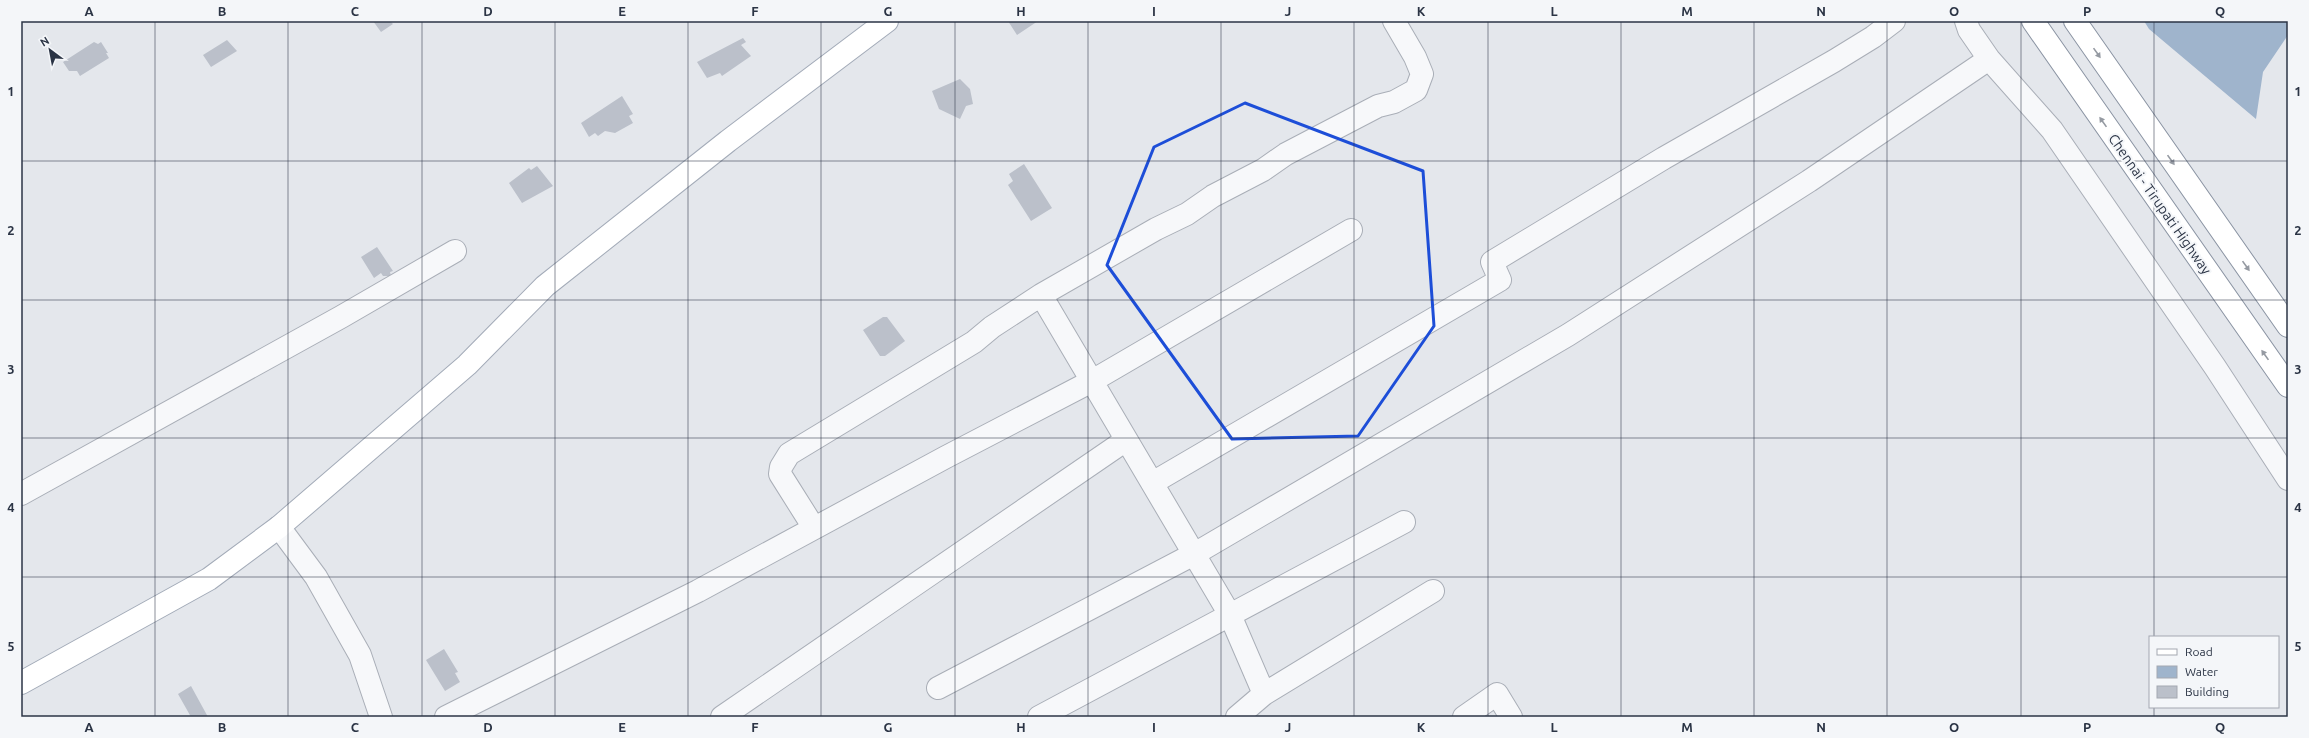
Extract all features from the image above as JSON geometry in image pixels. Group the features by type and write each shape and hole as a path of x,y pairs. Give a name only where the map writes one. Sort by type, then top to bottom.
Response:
{"main road":[{"path":"21,683 209,579 279,527 467,365 545,286 728,141 887,21"},
{"name":"Chennai - Tirupati Highway","path":"2033,21 2288,386"},
{"path":"2075,21 2288,326"}],"street":[{"path":"814,528 780,474 781,467 789,454 974,342 992,327 1041,295 1187,214 1213,196 1262,170 1286,154 1378,106 1394,102 1416,90 1422,74 1415,57 1394,21"},
{"path":"1154,482 1500,280 1492,262 1658,162 1840,57 1873,37 1894,21"},
{"path":"1966,21 1969,30 1989,59 2052,130 2215,367 2288,479"},
{"path":"938,688 1196,553 1568,335 1809,181 1989,59"},
{"path":"446,717 698,591 1092,381 1351,230"},
{"path":"21,494 334,321 455,251"},
{"path":"1041,295 1126,440 1154,482 1196,553 1230,615 1264,694"},
{"path":"722,717 1126,440"},
{"path":"1039,717 1404,522"},
{"path":"279,527 316,577 360,655 382,717"},
{"path":"1238,717 1264,694 1434,591"},
{"path":"1464,717 1497,694 1511,717"}],"highlighted area":[{"path":"1245,103 1423,171 1434,326 1358,436 1232,439 1107,265 1154,147"}],"water":[{"path":"2144,21 2288,21 2288,35 2263,72 2256,119 2149,29"}],"building":[{"path":"373,21 390,21 393,24 381,32"},
{"path":"1008,21 1038,21 1017,35"},
{"path":"743,38 746,42 741,45 751,56 722,76 720,73 707,78 697,62"},
{"path":"227,40 237,51 211,67 203,55"},
{"path":"94,42 98,44 101,42 108,53 106,53 109,58 80,76 77,71 69,71 63,62"},
{"path":"960,79 970,89 973,104 966,106 960,119 939,109 932,91"},
{"path":"622,96 633,114 629,116 633,123 615,133 605,131 598,136 595,133 589,137 581,123"},
{"path":"1024,164 1052,208 1031,221 1008,185 1013,181 1009,174"},
{"path":"537,166 553,186 522,203 509,183 529,168 531,170"},
{"path":"377,247 393,271 390,272 391,276 383,276 381,273 374,278 361,257"},
{"path":"883,317 887,317 905,341 885,356 880,356 863,330"},
{"path":"444,649 458,672 455,673 460,682 445,691 426,660"},
{"path":"191,686 208,717 191,717 178,694"}]}
